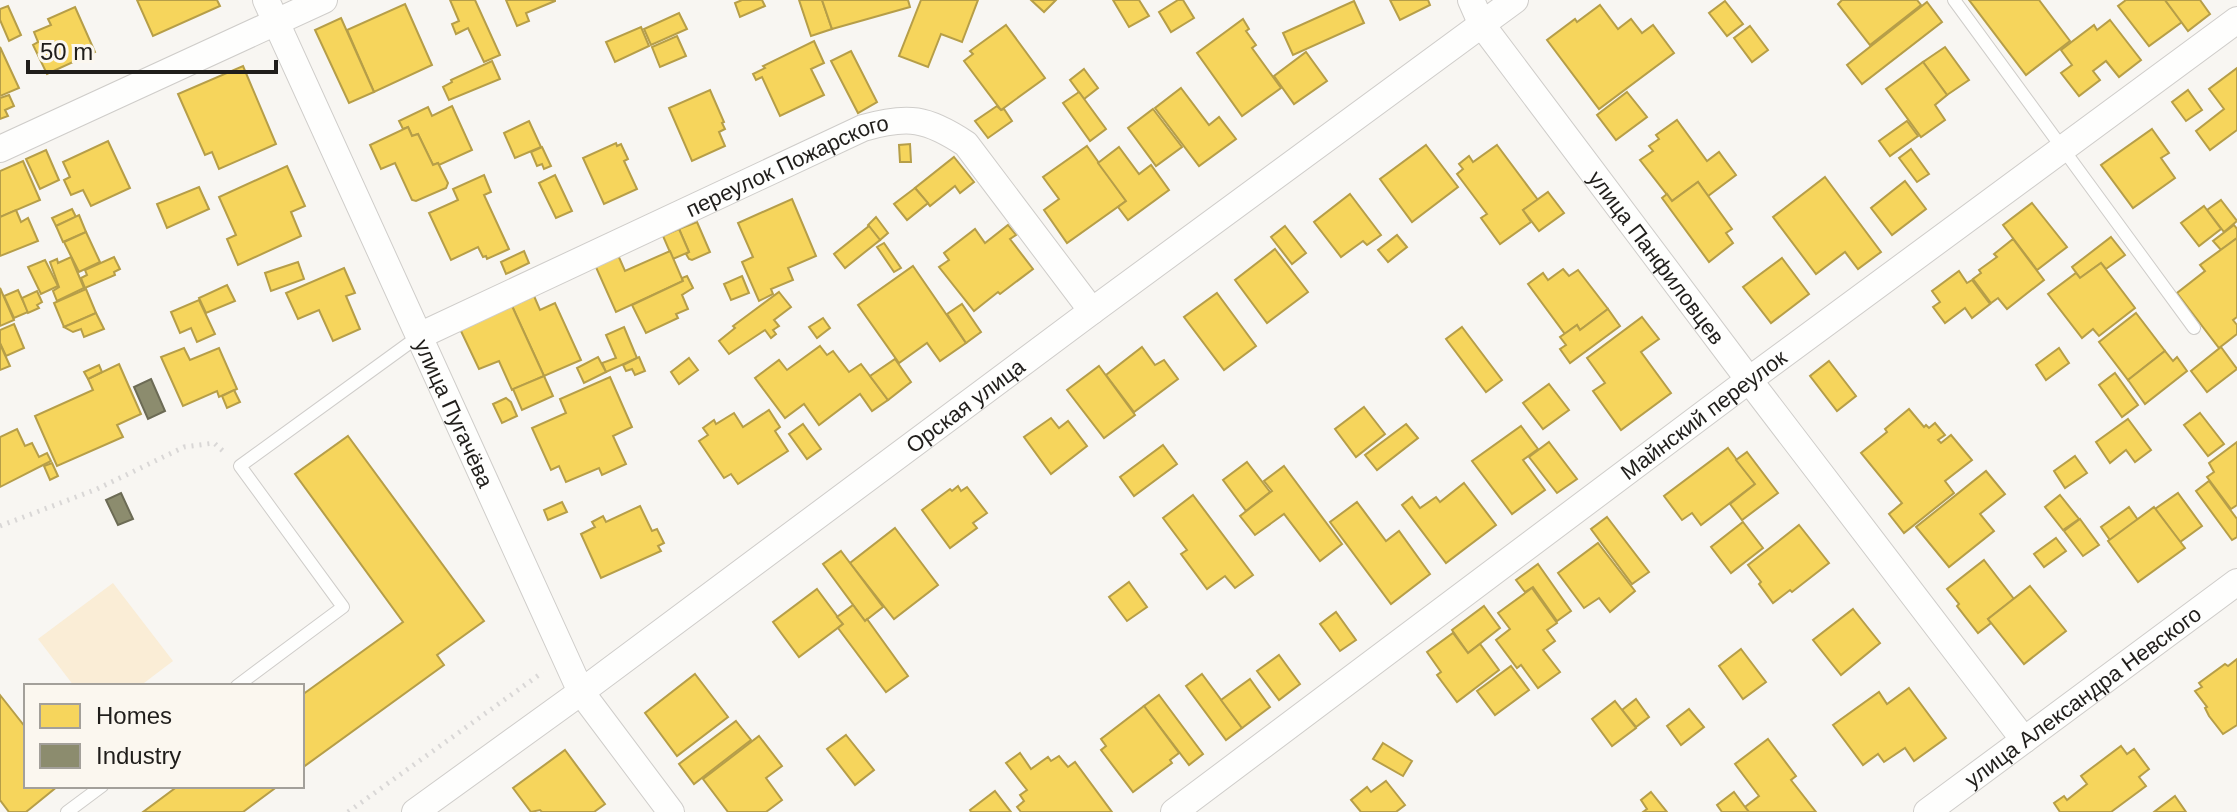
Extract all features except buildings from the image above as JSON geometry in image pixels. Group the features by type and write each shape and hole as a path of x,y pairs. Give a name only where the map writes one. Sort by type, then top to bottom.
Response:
{"street":[{"path":"0,149 271,11 324,0"},
{"name":"улица Панфиловцев","path":"1471,0 1482,25 2024,740"},
{"name":"Орская улица","path":"415,812 1515,0"},
{"name":"улица Пугачёва","path":"271,11 581,692 671,812"},
{"name":"Майнский переулок","path":"1174,812 1749,380 2237,20"},
{"name":"переулок Пожарского","path":"419,336 863,128 908,119 941,127 966,144 1092,311"},
{"name":"улица Александра Невского","path":"1927,812 2237,582"}],"lane":[{"path":"1954,0 2194,328"},
{"path":"240,684 343,607 240,466 419,336"},
{"path":"67,812 99,788"}],"path":[{"path":"0,526 97,489 184,447 214,443 240,466"},
{"path":"348,812 566,655"}],"shaded area":[{"path":"113,583 173,661 143,684 72,684 38,639"}]}
